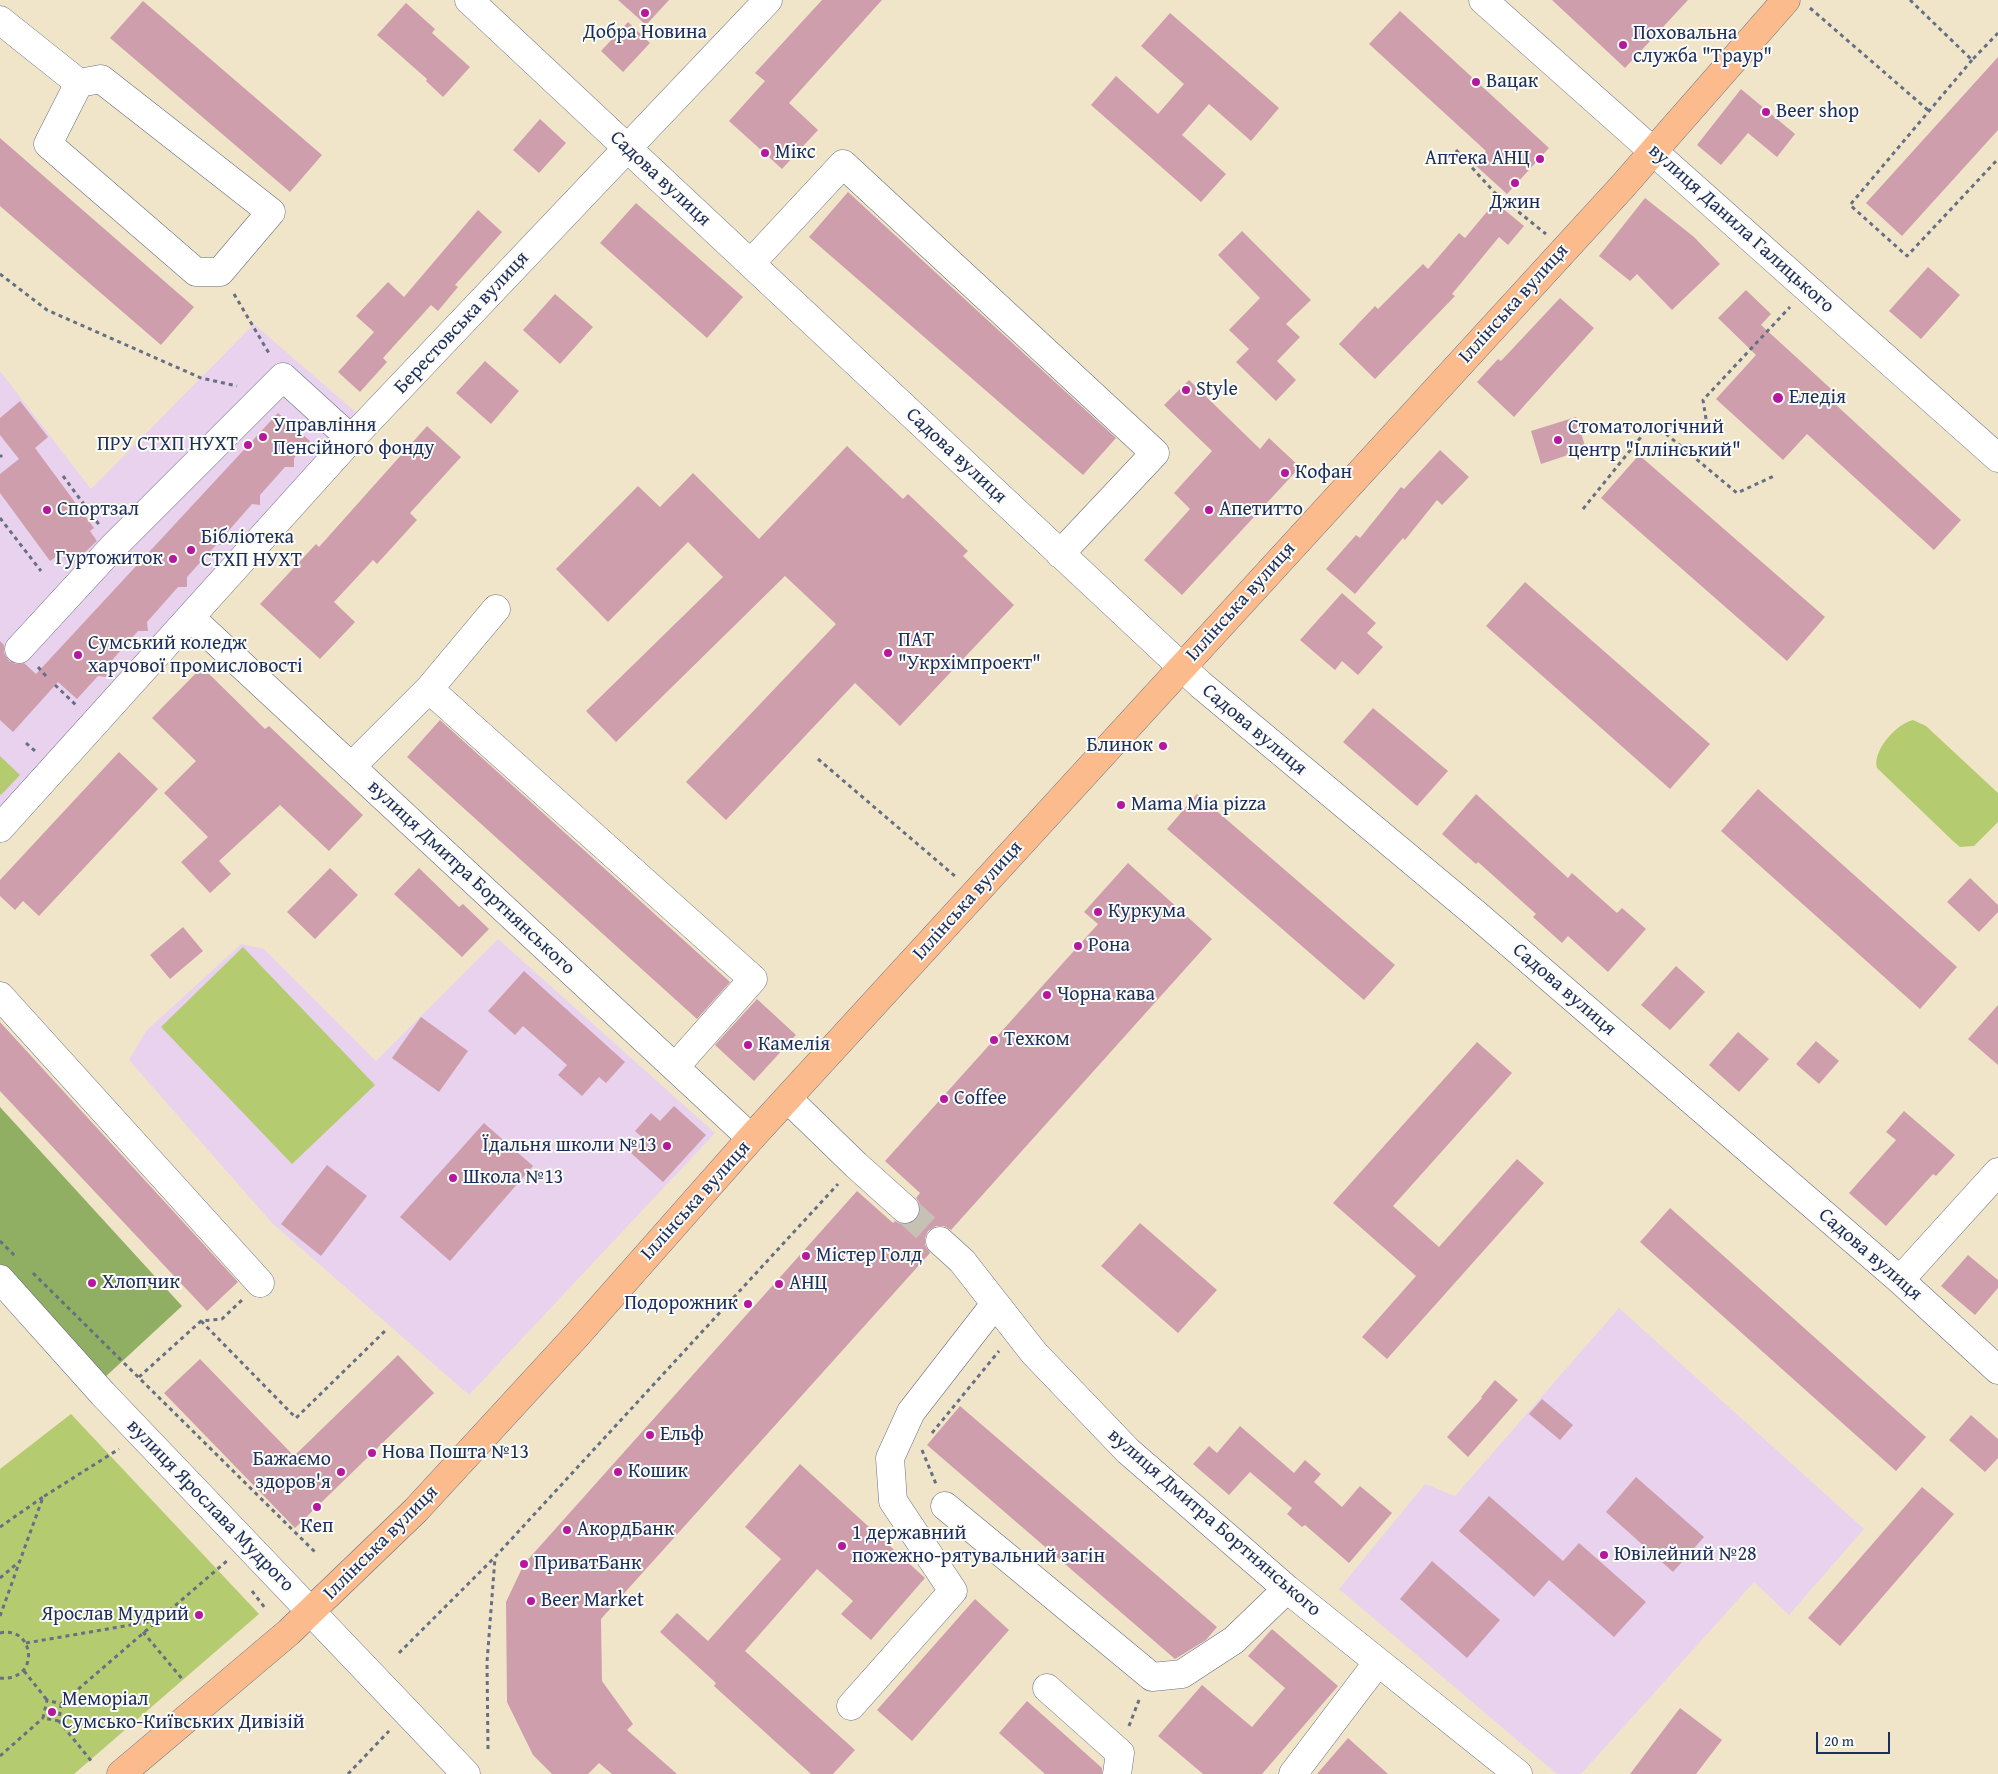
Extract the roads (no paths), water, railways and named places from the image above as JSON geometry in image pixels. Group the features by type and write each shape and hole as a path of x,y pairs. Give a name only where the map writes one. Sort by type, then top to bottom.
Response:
{"main road":[{"name":"Іллінська вулиця","path":"121,1774 311,1612 416,1510 577,1335 751,1138 1654,151 1796,2"}],"street":[{"name":"Садова вулиця","path":"469,0 1181,668 1484,922 1900,1280 1998,1370"},
{"name":"Берестовська вулиця","path":"0,828 351,439 768,0"},
{"name":"вулиця Данила Галицького","path":"1484,0 1998,458"},
{"path":"0,20 79,83 101,79 271,212 220,272 196,272 48,144 79,83"},
{"path":"751,263 843,164 1155,453 1060,554"},
{"path":"27,657 112,548 275,385 351,439"},
{"path":"351,767 429,689 496,609"},
{"name":"вулиця Дмитра Бортнянського","path":"191,618 751,1138"},
{"path":"429,689 753,979 675,1067"},
{"path":"0,996 260,1283"},
{"path":"788,1099 905,1210"},
{"path":"1900,1280 1998,1172"},
{"name":"вулиця Дмитра Бортнянського","path":"940,1241 962,1261 1034,1353 1128,1451 1287,1589 1518,1774"},
{"name":"вулиця Ярослава Мудрого","path":"0,1279 103,1394 466,1774"},
{"path":"851,1706 953,1591 893,1501 890,1458 911,1412 996,1304"},
{"path":"945,1506 1152,1677 1182,1674 1234,1640 1287,1589"},
{"path":"1293,1774 1378,1662"},
{"path":"1046,1688 1118,1764"}],"tunnel":[{"path":"905,1209 940,1241"}],"place":[{"name":"Добра Новина","path":"645,13"},
{"name":"Поховальна служба \"Траур\"","path":"1623,45"},
{"name":"Вацак","path":"1476,82"},
{"name":"Beer shop","path":"1766,112"},
{"name":"Мікс","path":"765,153"},
{"name":"Аптека АНЦ","path":"1540,159"},
{"name":"Джин","path":"1515,183"},
{"name":"Style","path":"1186,390"},
{"name":"Еледія","path":"1778,398"},
{"name":"Управління Пенсійного фонду","path":"263,437"},
{"name":"Стоматологічний центр \"Іллінський\"","path":"1558,440"},
{"name":"ПРУ СТХП НУХТ","path":"248,445"},
{"name":"Кофан","path":"1285,473"},
{"name":"Спортзал","path":"47,510"},
{"name":"Апетитто","path":"1209,510"},
{"name":"Бібліотека СТХП НУХТ","path":"191,550"},
{"name":"Гуртожиток","path":"173,559"},
{"name":"ПАТ \"Укрхімпроект\"","path":"888,653"},
{"name":"Сумський коледж харчової промисловості","path":"78,655"},
{"name":"Блинок","path":"1163,746"},
{"name":"Mama Mia pizza","path":"1121,805"},
{"name":"Куркума","path":"1098,912"},
{"name":"Рона","path":"1078,946"},
{"name":"Чорна кава","path":"1047,995"},
{"name":"Техком","path":"994,1040"},
{"name":"Камелія","path":"748,1045"},
{"name":"Coffee","path":"944,1099"},
{"name":"Їдальня школи №13","path":"667,1146"},
{"name":"Школа №13","path":"453,1178"},
{"name":"Містер Голд","path":"806,1256"},
{"name":"Хлопчик","path":"92,1283"},
{"name":"АНЦ","path":"779,1284"},
{"name":"Подорожник","path":"748,1304"},
{"name":"Ельф","path":"650,1435"},
{"name":"Нова Пошта №13","path":"372,1453"},
{"name":"Бажаємо здоров'я","path":"341,1472"},
{"name":"Кошик","path":"618,1472"},
{"name":"Кеп","path":"317,1507"},
{"name":"АкордБанк","path":"567,1530"},
{"name":"1 державний пожежно-рятувальний загін","path":"842,1546"},
{"name":"Ювілейний №28","path":"1604,1555"},
{"name":"ПриватБанк","path":"524,1564"},
{"name":"Beer Market","path":"531,1601"},
{"name":"Ярослав Мудрий","path":"199,1615"},
{"name":"Меморіал Сумсько-Київських Дивізій","path":"52,1712"}]}
